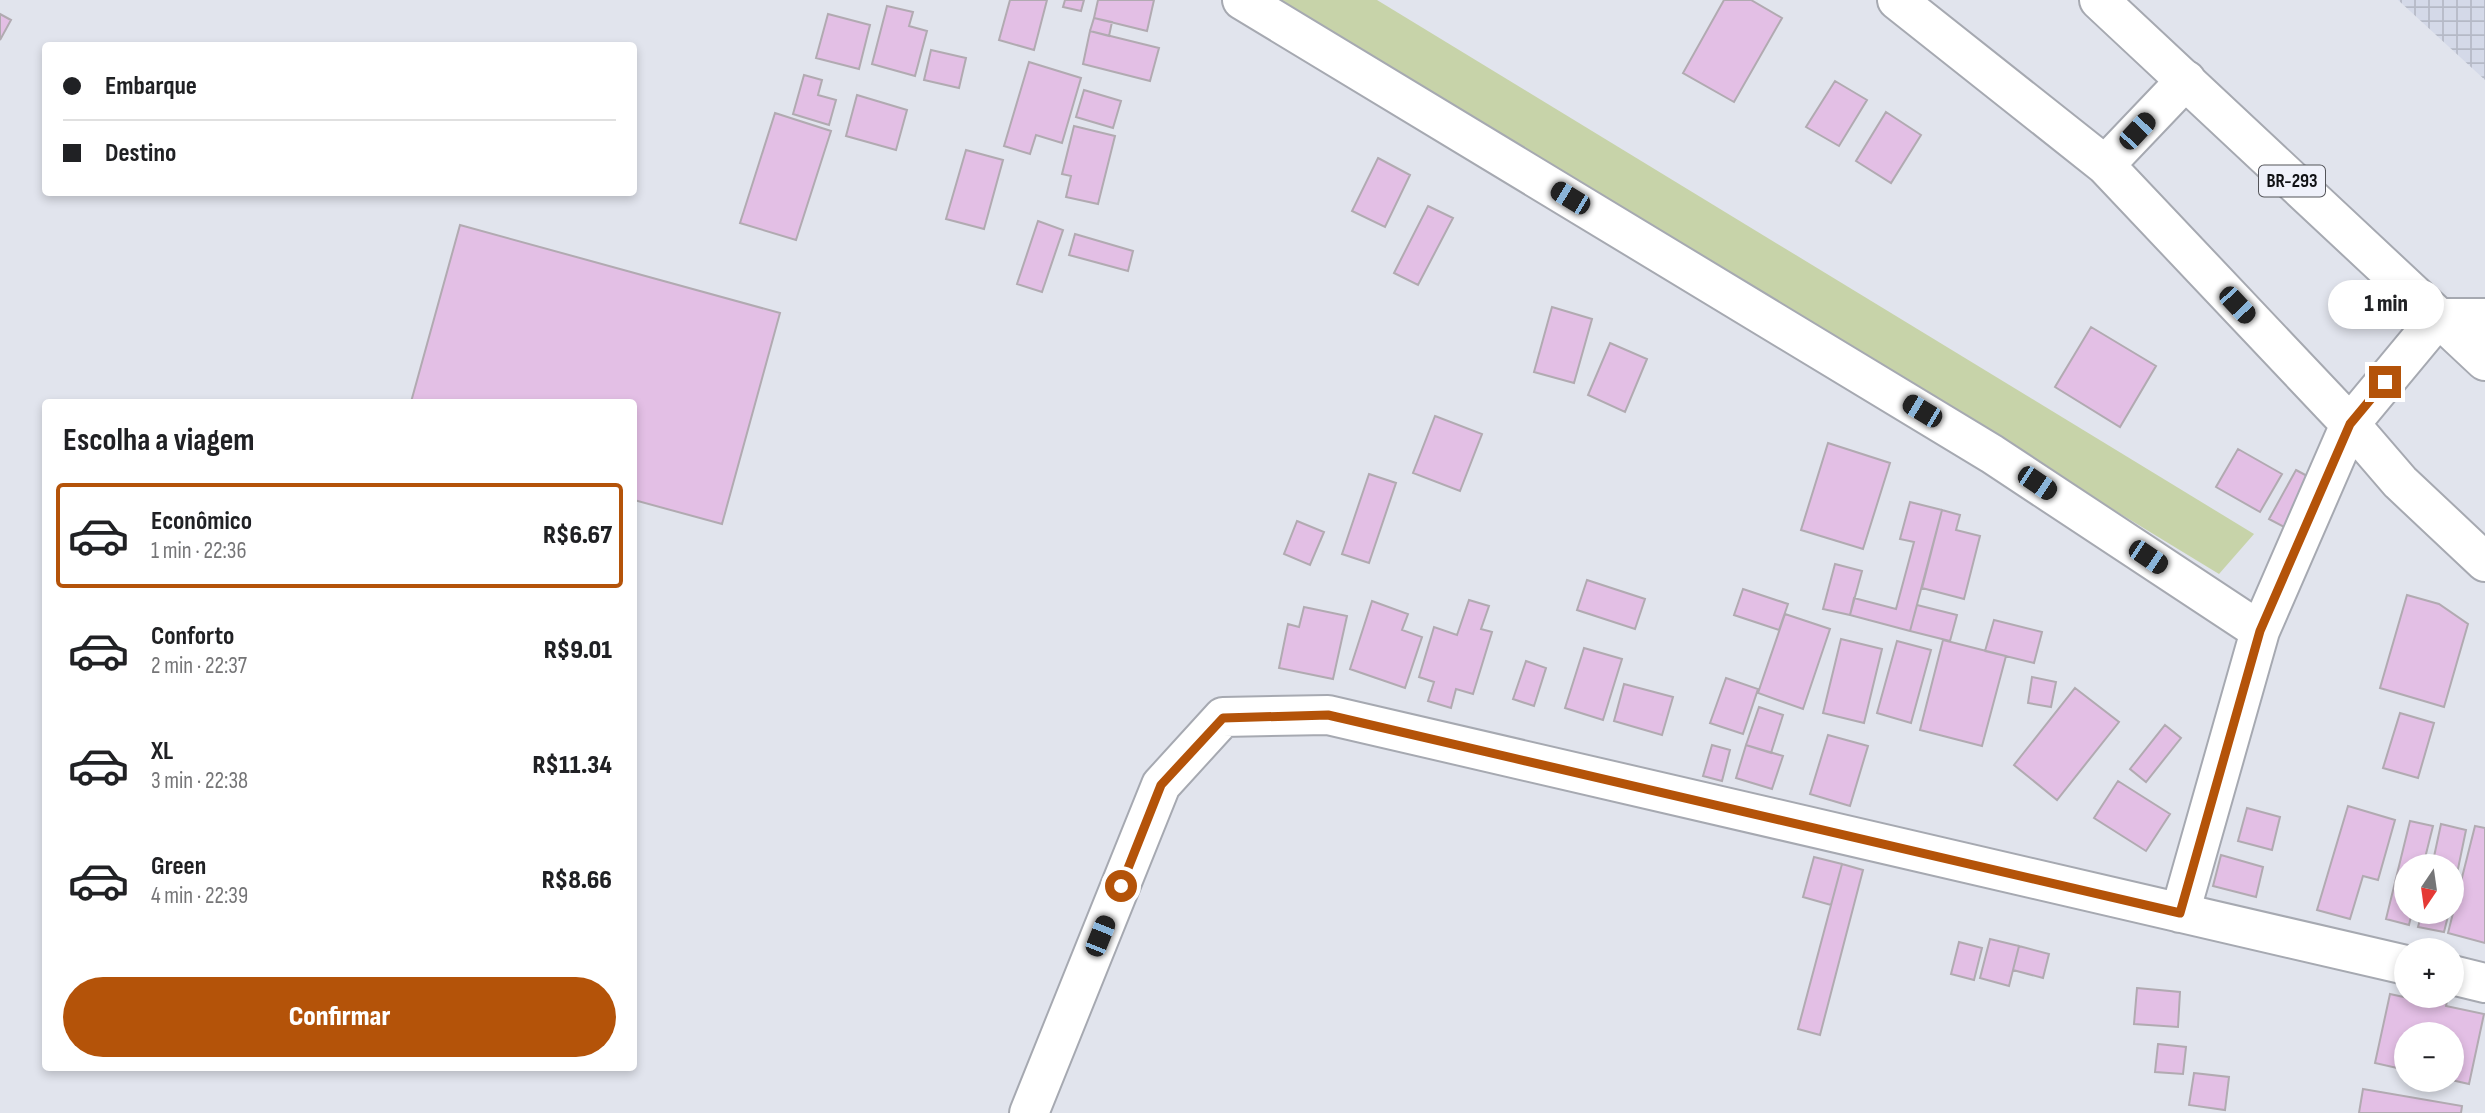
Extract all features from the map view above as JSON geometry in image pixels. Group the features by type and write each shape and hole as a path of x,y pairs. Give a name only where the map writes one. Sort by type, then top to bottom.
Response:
{"main road":[{"path":"1242,0 1992,454 2260,631"},
{"path":"1896,0 2105,166 2350,424 2400,482 2485,562"},
{"name":"BR-293","path":"2099,0 2485,361"},
{"path":"2105,166 2186,80"},
{"path":"2180,913 2260,631 2350,424 2438,318 2485,318"},
{"path":"1030,1113 1161,785 1223,718 1328,715 2394,962"},
{"path":"2464,978 2485,983"}],"shaded area":[{"path":"2398,0 2485,0 2485,80"}],"green space":[{"path":"1277,0 1377,0 2254,534 2219,574"}],"building":[{"path":"1010,0 1047,0 1034,50 999,40"},
{"path":"1065,0 1084,0 1081,11 1063,7"},
{"path":"1098,0 1154,0 1147,31 1094,18"},
{"path":"1724,0 1751,0 1782,18 1734,102 1683,73"},
{"path":"887,6 913,12 909,26 927,31 915,76 872,64"},
{"path":"0,14 11,20 0,40"},
{"path":"828,14 870,25 859,69 816,58"},
{"path":"1094,18 1112,22 1109,36 1090,31"},
{"path":"1090,31 1159,48 1150,81 1083,64"},
{"path":"931,50 966,58 959,88 924,80"},
{"path":"1029,62 1081,78 1062,143 1036,135 1030,154 1004,146"},
{"path":"804,75 822,80 818,95 836,100 829,125 793,114"},
{"path":"1835,81 1867,100 1839,146 1806,127"},
{"path":"1084,90 1121,101 1113,128 1076,117"},
{"path":"857,95 907,110 896,150 846,136"},
{"path":"1886,112 1921,135 1891,183 1856,161"},
{"path":"775,113 831,131 796,240 740,223"},
{"path":"1074,126 1115,136 1098,204 1066,197 1071,176 1062,174"},
{"path":"966,150 1003,160 984,229 946,219"},
{"path":"1378,158 1410,175 1385,227 1352,211"},
{"path":"1428,206 1453,218 1418,285 1394,273"},
{"path":"1038,221 1063,230 1042,292 1017,284"},
{"path":"460,225 780,313 722,524 637,501 637,399 412,399"},
{"path":"1075,234 1133,251 1128,271 1069,255"},
{"path":"1552,307 1592,319 1574,383 1534,372"},
{"path":"2091,327 2156,366 2120,427 2055,387"},
{"path":"1610,343 1647,359 1625,412 1588,395"},
{"path":"1435,416 1482,434 1460,491 1413,473"},
{"path":"1828,443 1890,463 1863,549 1801,530"},
{"path":"2238,449 2282,474 2260,512 2216,487"},
{"path":"2296,470 2311,478 2284,527 2269,519"},
{"path":"1369,474 1396,483 1369,563 1342,554"},
{"path":"1910,502 1942,510 1910,631 1850,615 1854,598 1896,609 1914,542 1900,539"},
{"path":"1942,510 1960,515 1956,530 1980,536 1964,599 1922,588"},
{"path":"1297,521 1324,532 1310,565 1284,554"},
{"path":"1835,564 1862,571 1850,615 1823,609"},
{"path":"1587,580 1645,599 1635,629 1577,610"},
{"path":"1743,589 1788,604 1779,630 1734,615"},
{"path":"2407,595 2439,604 2468,624 2444,707 2380,688"},
{"path":"1469,600 1489,606 1481,629 1492,632 1473,694 1456,689 1451,708 1428,701 1434,682 1419,677 1434,627 1457,635"},
{"path":"1372,601 1408,614 1402,630 1422,637 1405,688 1350,669"},
{"path":"1917,605 1957,615 1950,641 1910,631"},
{"path":"1304,607 1347,616 1333,679 1279,668 1288,624 1299,627"},
{"path":"1785,614 1830,629 1803,709 1758,693"},
{"path":"1994,620 2042,632 2034,663 1985,651"},
{"path":"1841,639 1882,649 1864,723 1823,713"},
{"path":"1943,640 2006,656 1982,746 1920,730"},
{"path":"1897,641 1931,650 1911,723 1877,713"},
{"path":"1584,648 1622,659 1603,720 1565,708"},
{"path":"1526,661 1546,668 1534,706 1513,699"},
{"path":"2032,677 2056,682 2051,707 2028,703"},
{"path":"1726,678 1758,689 1743,734 1710,723"},
{"path":"1624,684 1673,697 1662,735 1614,721"},
{"path":"2075,688 2119,722 2057,800 2014,765"},
{"path":"1759,707 1783,715 1771,753 1746,745"},
{"path":"2400,713 2434,723 2418,778 2383,768"},
{"path":"2165,725 2181,738 2146,782 2130,769"},
{"path":"1828,735 1868,746 1850,806 1810,794"},
{"path":"1712,745 1730,750 1722,781 1703,776"},
{"path":"1746,745 1783,756 1772,789 1736,778"},
{"path":"2118,781 2170,814 2146,851 2094,818"},
{"path":"2348,806 2395,820 2378,880 2363,876 2350,919 2317,910"},
{"path":"2247,808 2280,817 2272,850 2238,841"},
{"path":"2410,821 2433,826 2426,854 2402,854"},
{"path":"2441,824 2466,830 2461,854 2435,854"},
{"path":"2475,826 2485,828 2485,943 2448,933 2450,924 2464,924 2464,870"},
{"path":"2221,855 2263,867 2256,897 2213,886"},
{"path":"1814,857 1842,864 1831,905 1803,897"},
{"path":"1842,864 1863,870 1820,1035 1798,1029"},
{"path":"2394,886 2394,921 2386,919"},
{"path":"2419,924 2446,924 2444,932 2418,927"},
{"path":"1990,939 2019,946 2009,986 1980,978"},
{"path":"1959,942 1982,948 1974,980 1951,974"},
{"path":"2019,946 2049,954 2043,978 2013,970"},
{"path":"2137,988 2180,992 2178,1027 2134,1024"},
{"path":"2390,994 2394,995 2394,1008 2456,1008 2484,1014 2469,1084 2464,1083 2464,1022 2394,1022 2394,1067 2375,1063"},
{"path":"2158,1044 2186,1047 2183,1074 2155,1072"},
{"path":"2194,1073 2229,1077 2225,1110 2189,1105"},
{"path":"2363,1089 2462,1106 2461,1113 2359,1113"}],"route":[{"path":"1121,886 1161,785 1223,718 1328,715 2180,913 2260,631 2350,424 2385,382"}]}
